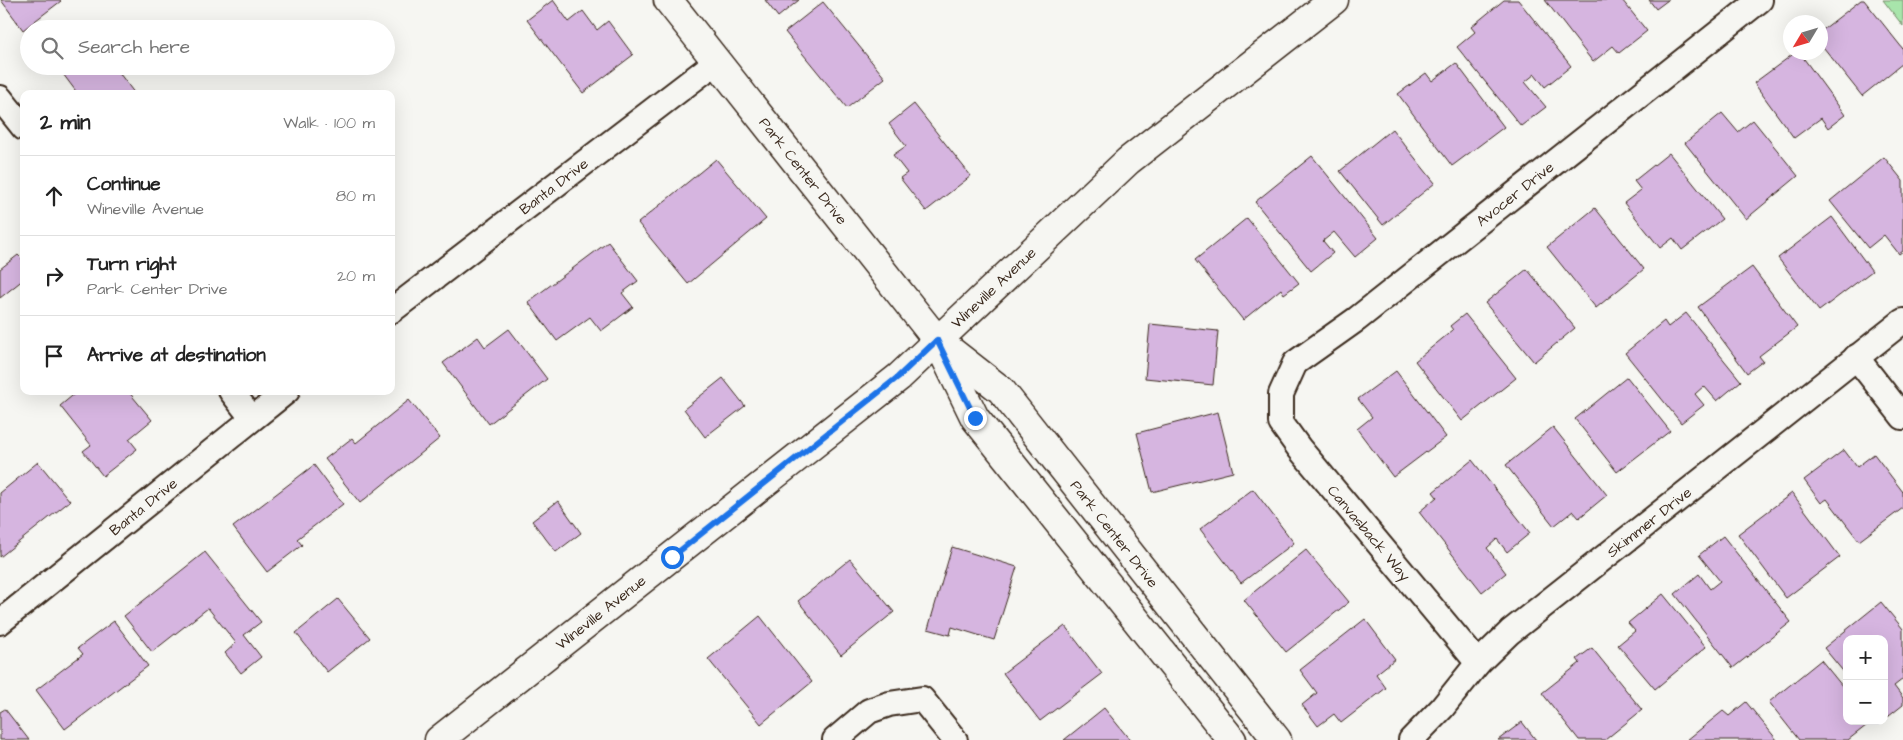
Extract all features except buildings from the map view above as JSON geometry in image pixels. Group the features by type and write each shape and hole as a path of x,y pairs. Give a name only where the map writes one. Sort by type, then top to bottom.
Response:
{"street":[{"name":"Park Center Drive","path":"668,0 937,340 975,418 1232,740"},
{"name":"Wineville Avenue","path":"439,740 898,377 1128,161 1334,0"},
{"name":"Avocer Drive","path":"1281,394 1295,363 1357,319 1760,0"},
{"name":"Banta Drive","path":"395,308 716,62"},
{"path":"0,98 20,123"},
{"name":"Skimmer Drive","path":"1411,740 1442,708 1478,663 1510,632 1903,321"},
{"name":"Park Center Drive","path":"937,340 1001,390 1277,740"},
{"path":"1856,358 1903,417"},
{"name":"Canvasback Way","path":"1281,394 1281,423 1299,448 1478,663"},
{"path":"234,395 252,418"},
{"name":"Banta Drive","path":"0,622 282,395"},
{"path":"836,740 869,711 889,704 922,699 955,740"}],"green space":[{"path":"1883,0 1903,0 1903,26"}],"route":[{"path":"672,557 898,377 937,340 975,418"}]}
